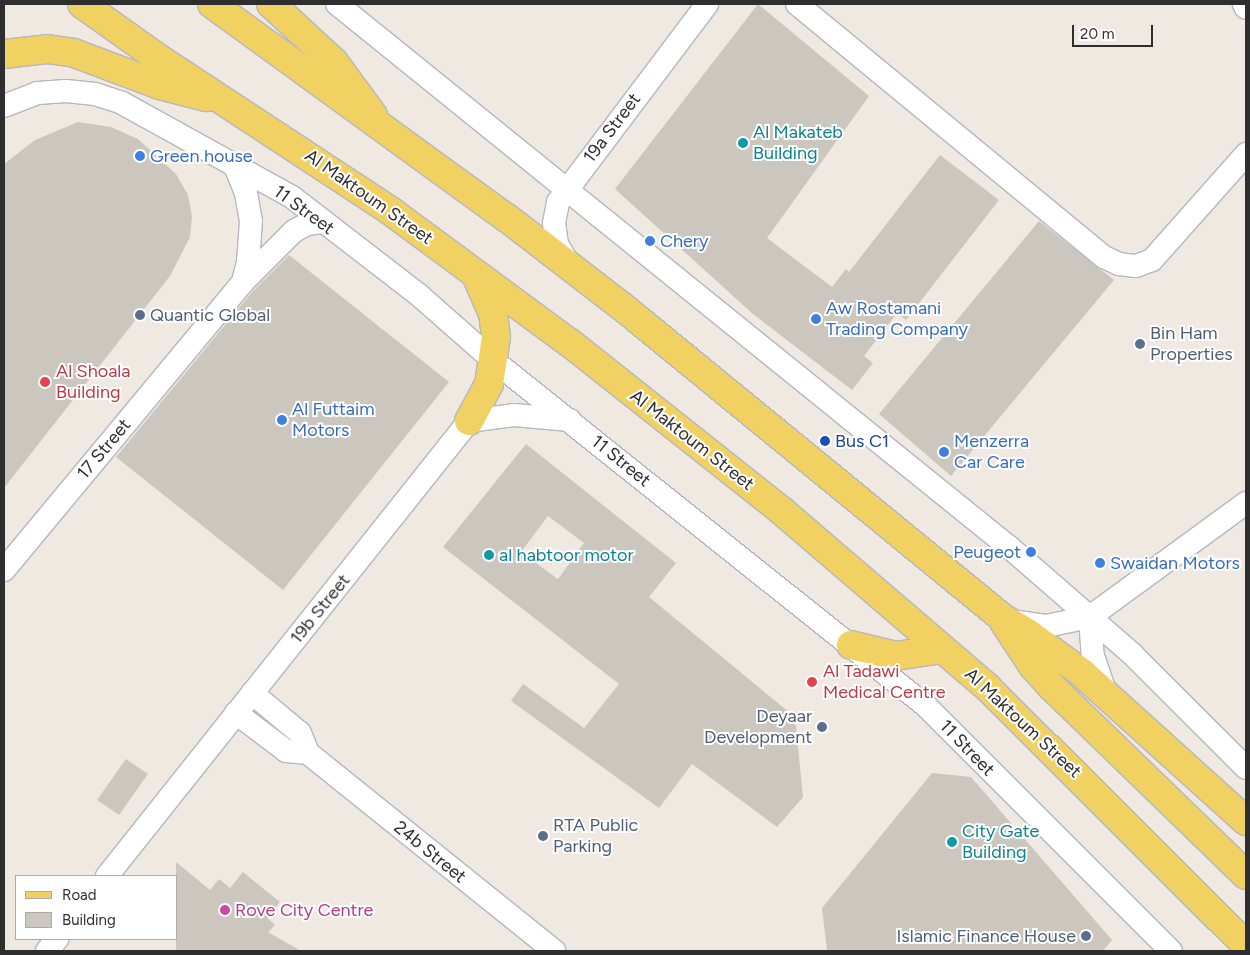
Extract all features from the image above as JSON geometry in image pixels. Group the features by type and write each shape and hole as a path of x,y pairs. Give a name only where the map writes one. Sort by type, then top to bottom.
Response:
{"main road":[{"name":"Al Maktoum Street","path":"82,4 377,201 474,271 783,512 942,648 1074,771 1246,945"},
{"path":"212,4 383,131 568,263 1001,617 1056,652 1106,694 1246,821"},
{"path":"271,4 334,62 361,95 383,131"},
{"path":"4,54 47,49 74,53 191,95 223,99"},
{"path":"469,421 489,384 494,361 493,314 474,271"},
{"path":"1001,617 1033,666 1052,687 1246,875"},
{"path":"851,645 873,653 896,656 942,648"}],"street":[{"path":"337,4 936,487 1132,654 1246,768"},
{"name":"19a Street","path":"568,263 557,244 554,223 558,202 566,188 707,4"},
{"path":"797,4 1104,257 1119,264 1136,266 1159,255 1246,154"},
{"path":"1244,4 1246,8"},
{"name":"11 Street","path":"4,106 38,93 66,91 95,94 122,104 292,197 420,296 494,361 851,645 945,724 1171,951"},
{"name":"17 Street","path":"235,166 246,193 251,221 249,255 242,282"},
{"name":"17 Street","path":"4,570 242,282 294,231 307,224 323,222"},
{"path":"469,421 514,415 570,420"},
{"name":"19b Street","path":"108,875 469,421"},
{"path":"1001,617 1046,626 1090,617 1246,503"},
{"path":"1090,617 1093,656 1106,694"},
{"name":"24b Street","path":"252,693 300,733 308,753 554,951"},
{"path":"236,713 286,751 308,753"},
{"path":"47,951 56,940"}],"building":[{"name":"Al Makateb Building","path":"758,4 869,96 767,238 832,287 846,269 849,272 940,155 999,200 906,320 897,313 864,356 873,363 852,390 753,314 615,189"},
{"name":"Al Shoala Building","path":"78,122 111,127 138,139 176,174 188,195 192,216 190,237 170,276 4,488 4,164 35,140"},
{"path":"1039,221 1114,280 951,476 879,414"},
{"name":"Al Futtaim Motors","path":"289,255 449,382 283,590 116,457 253,291"},
{"path":"526,444 676,563 649,597 795,717 803,797 777,827 692,764 659,808 511,701 523,684 584,728 619,684 443,547","holes":["548,516 584,543 558,579 521,552"]},
{"path":"126,759 148,774 119,815 97,800"},
{"name":"City Gate Building","path":"932,773 971,777 1112,940 1103,951 827,951 822,908"},
{"name":"Rove City Centre","path":"176,862 210,890 219,879 230,888 243,872 280,902 267,918 275,925 268,932 301,951 176,951 176,940 178,940 178,875 176,875"}],"place":[{"name":"Al Makateb Building","path":"743,143"},
{"name":"Green house","path":"140,156"},
{"name":"Chery","path":"650,241"},
{"name":"Quantic Global","path":"140,315"},
{"name":"Aw Rostamani Trading Company","path":"816,319"},
{"name":"Bin Ham Properties","path":"1140,344"},
{"name":"Al Shoala Building","path":"45,382"},
{"name":"Al Futtaim Motors","path":"282,420"},
{"name":"Bus C1","path":"825,441"},
{"name":"Menzerra Car Care","path":"944,452"},
{"name":"Peugeot","path":"1031,552"},
{"name":"al habtoor motor","path":"489,555"},
{"name":"Swaidan Motors","path":"1100,563"},
{"name":"Al Tadawi Medical Centre","path":"812,682"},
{"name":"Deyaar Development","path":"822,727"},
{"name":"RTA Public Parking","path":"543,836"},
{"name":"City Gate Building","path":"952,842"},
{"name":"Rove City Centre","path":"225,910"},
{"name":"Islamic Finance House","path":"1086,936"}]}
